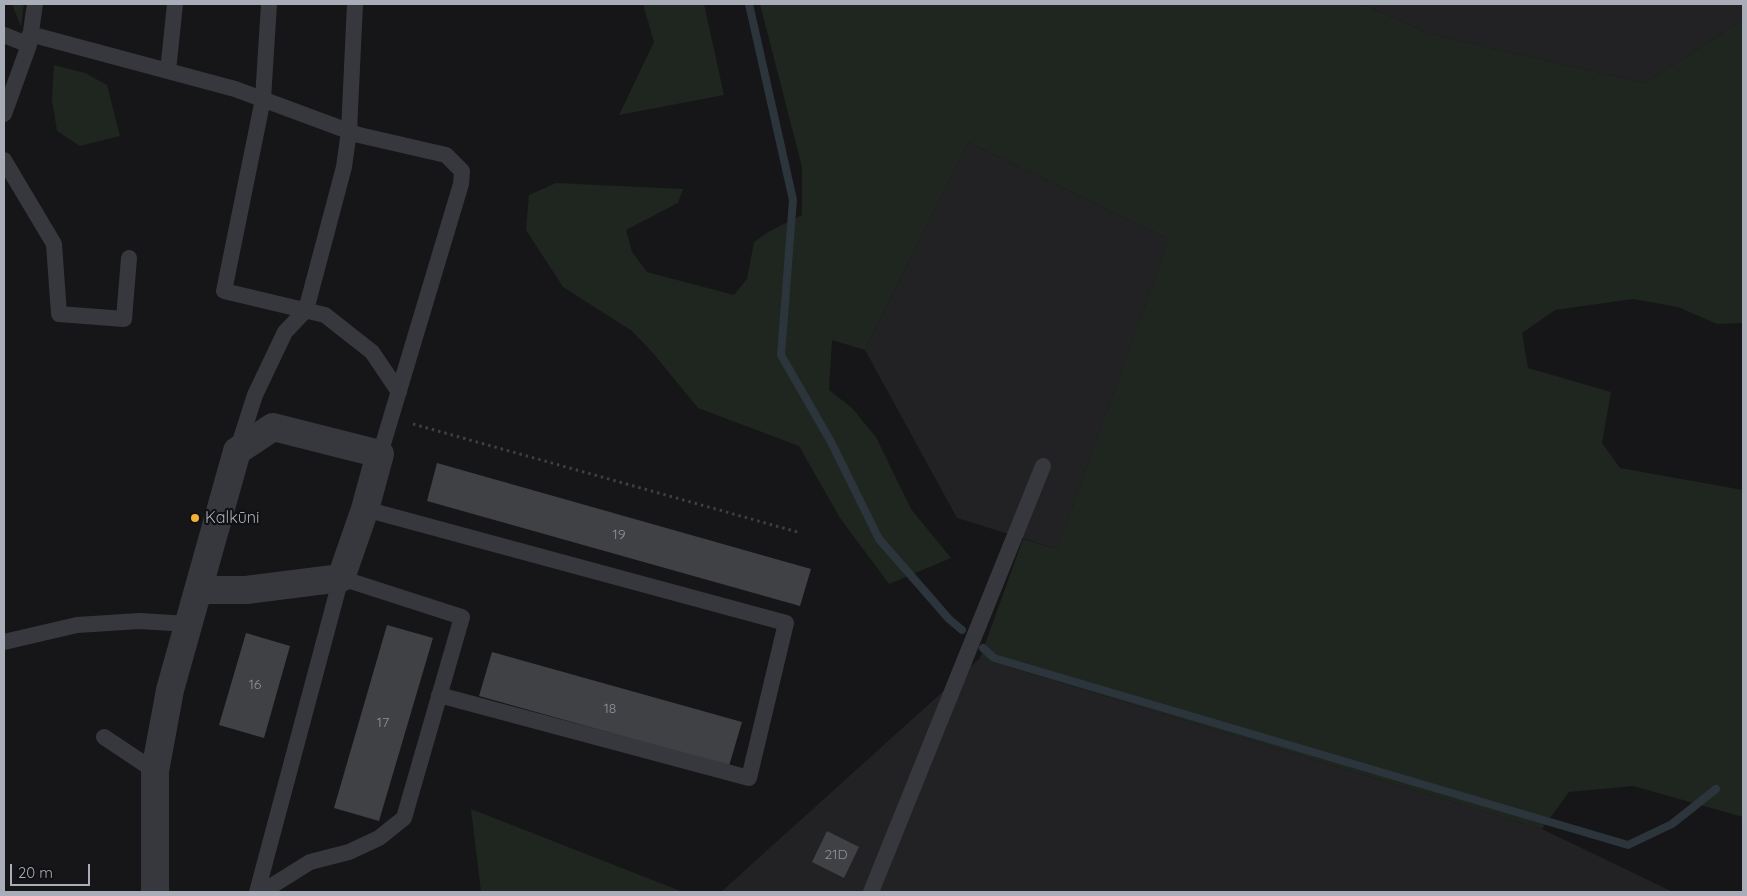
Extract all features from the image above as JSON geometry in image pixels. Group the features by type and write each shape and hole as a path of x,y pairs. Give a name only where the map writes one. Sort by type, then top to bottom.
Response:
{"street":[{"path":"155,892 154,771 170,690 237,451 273,427 380,454 365,509 341,578 246,590 199,590"}],"lane":[{"path":"4,114 29,40 35,4"},
{"path":"168,71 175,4"},
{"path":"269,4 263,99 224,291 324,315 372,352 399,392"},
{"path":"237,451 255,396 285,332 306,310 344,167 349,131 355,4"},
{"path":"4,35 168,71 235,89 349,131 446,155 462,171 461,184 380,454"},
{"path":"4,160 54,244 59,314 124,319 129,258"},
{"path":"871,892 1043,466"},
{"path":"365,509 786,623 749,778 439,695"},
{"path":"257,892 341,578 462,617 404,818 379,838 349,852 310,862 262,892"},
{"path":"4,642 77,625 139,621 189,624"},
{"path":"104,737 154,771"}],"path":[{"path":"413,424 801,533"}],"shaded area":[{"path":"12,4 24,4 21,27"},
{"path":"643,4 704,4 724,95 619,115 654,42"},
{"path":"760,4 1362,4 1430,34 1645,83 1743,20 1743,323 1717,324 1678,307 1633,299 1555,310 1522,333 1528,368 1611,392 1602,443 1620,468 1743,490 1743,817 1633,786 1569,792 1542,829 980,658 1023,539 1057,549 1169,239 968,142 865,350 832,340 829,390 852,408 876,437 911,509 951,558 889,584 840,518 799,446 698,408 652,352 632,331 563,287 526,230 529,195 556,183 683,189 678,203 626,230 632,252 647,272 734,295 747,279 754,242 768,232 802,215 802,167"},
{"path":"1362,4 1743,4 1743,20 1645,83 1430,34"},
{"path":"54,65 85,73 107,85 120,136 80,146 57,131 52,99"},
{"path":"968,142 1169,239 1057,549 957,518 865,350"},
{"path":"980,658 1542,829 1673,892 721,892"},
{"path":"471,809 683,892 481,892"}],"building":[{"path":"437,463 811,569 800,606 427,501"},
{"path":"387,625 433,638 379,821 334,808"},
{"path":"246,633 290,646 264,738 219,725"},
{"path":"492,652 742,722 729,766 479,696"},
{"path":"827,831 859,847 844,878 812,862"}],"waterway":[{"path":"749,4 793,200 781,355 831,442 879,539 949,619 962,630"},
{"path":"983,648 994,658 1628,845 1672,824 1716,789"}],"place":[{"name":"Kalkūni","path":"195,518"}]}
